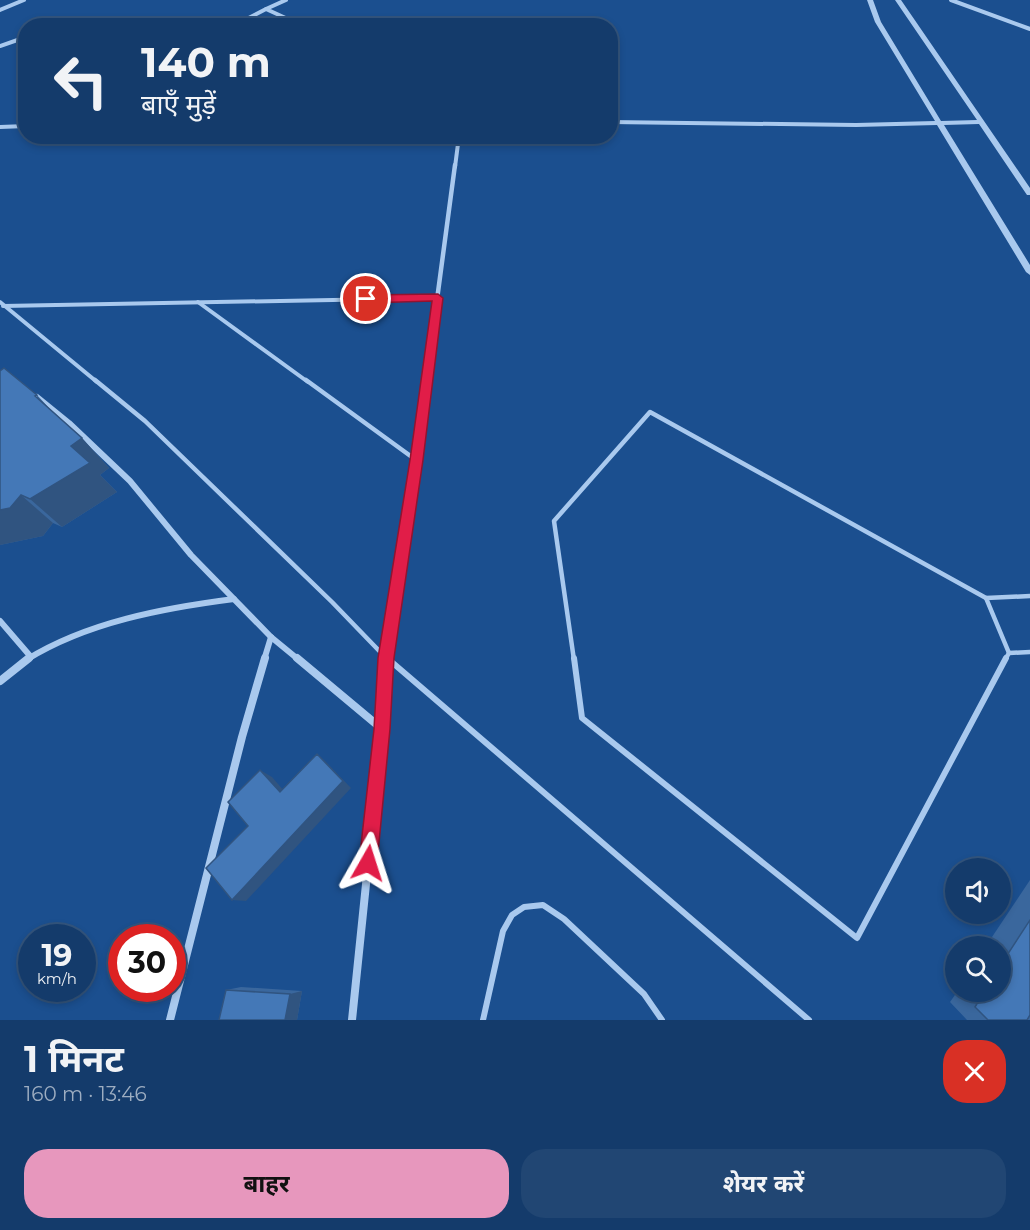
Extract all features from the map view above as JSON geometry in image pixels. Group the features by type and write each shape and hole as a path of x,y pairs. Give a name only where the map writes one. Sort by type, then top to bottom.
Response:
{"street":[{"path":"0,10 24,0"},
{"path":"249,18 286,0"},
{"path":"870,0 878,22 1030,272"},
{"path":"898,0 1030,193"},
{"path":"951,0 1030,28"},
{"path":"266,9 286,18"},
{"path":"0,45 18,39"},
{"path":"618,122 981,122"},
{"path":"0,127 18,126"},
{"path":"352,1020 382,729 386,658 416,460 458,144"},
{"path":"32,393 69,423 130,481 191,555 271,638 382,729"},
{"path":"0,681 31,657 96,629 154,611 234,600"},
{"path":"0,621 31,657"},
{"path":"170,1020 242,737 271,638"}],"lane":[{"path":"2,304 438,298"},
{"path":"198,302 416,460"},
{"path":"2,304 145,421 332,602 386,658 809,1020"},
{"path":"1009,652 857,938 582,718 554,521 650,412 986,598 1030,596"},
{"path":"986,598 1009,652"},
{"path":"1009,652 1030,652"},
{"path":"483,1020 503,931 512,915 524,907 543,905 564,919 644,994 662,1020"}],"building":[{"path":"4,368 37,395 35,396 82,438 71,446 90,463 30,499 21,495 10,508 0,510 0,371"},
{"path":"317,754 343,781 232,900 206,868 248,826 228,802 260,770 280,792"},
{"path":"1030,920 1030,1015 1027,1020 988,1020 975,1007 978,1002 1011,1002 1011,949"},
{"path":"226,990 290,994 285,1020 219,1020"}],"route":[{"path":"366,299 438,298 386,658 382,729 368,863"}]}
